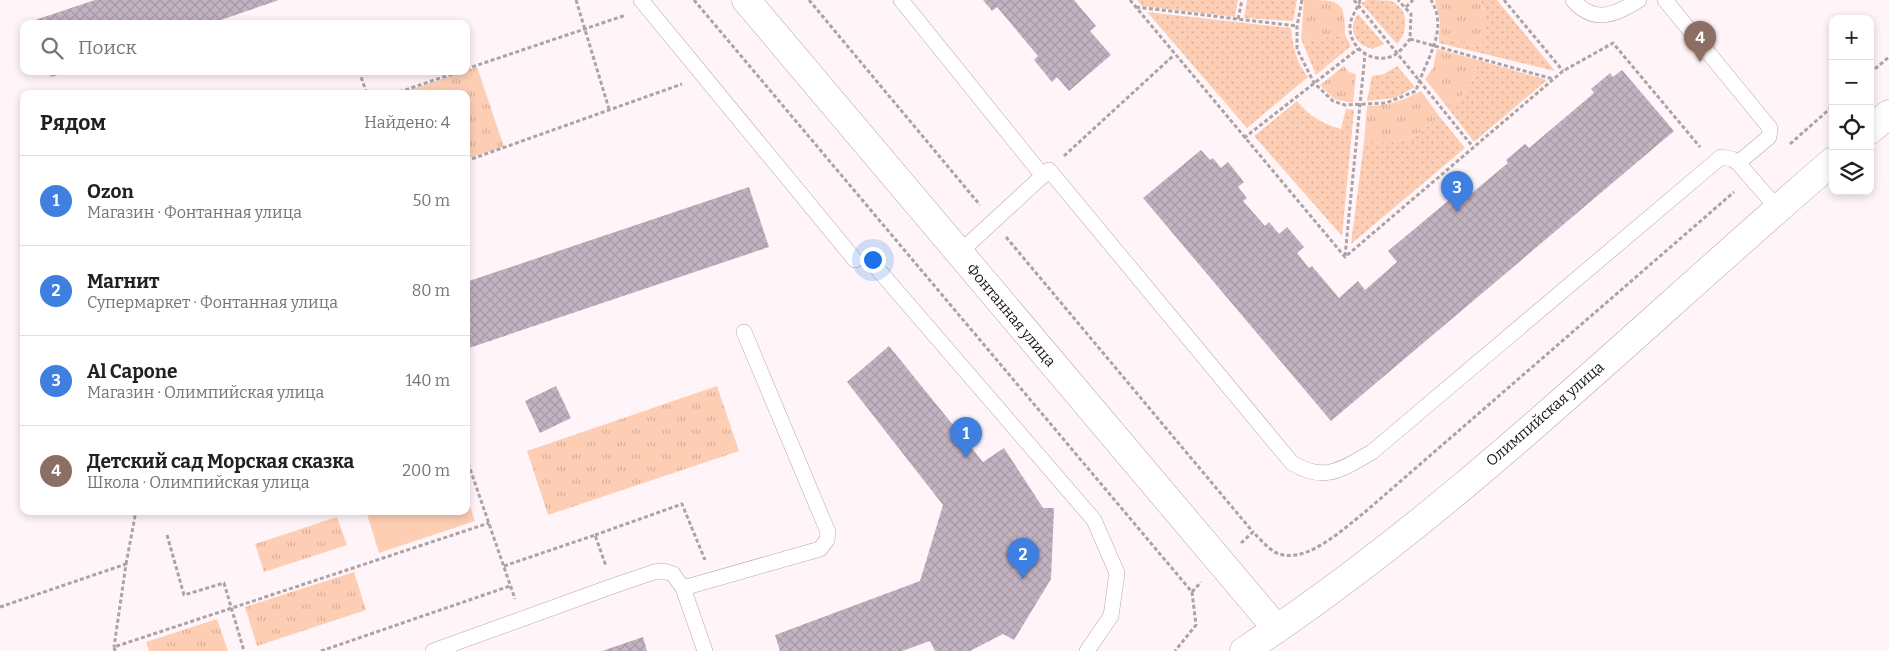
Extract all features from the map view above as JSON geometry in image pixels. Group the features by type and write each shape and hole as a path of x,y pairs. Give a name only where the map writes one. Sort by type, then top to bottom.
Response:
{"street":[{"name":"Фонтанная улица","path":"746,0 1277,629"},
{"path":"1874,127 1889,114"},
{"name":"Олимпийская улица","path":"1244,651 1277,629 1447,501 1829,165"}],"lane":[{"path":"901,0 1292,463 1306,472 1321,474 1340,470 1372,452 1721,157 1732,158 1738,162 1778,209"},
{"path":"1574,0 1579,7 1589,12 1603,15 1618,13 1639,0"},
{"path":"1665,0 1770,128 1769,137 1738,162"},
{"path":"645,4 855,260"},
{"path":"959,253 1046,173"},
{"path":"876,267 1094,520 1117,573 1110,616 1087,651"},
{"path":"684,588 820,550 827,540 828,532 744,332"},
{"path":"433,651 613,586 654,572 663,571 673,574 684,588 705,651"}],"path":[{"path":"576,0 609,109"},
{"path":"694,0 1192,592 1196,625 1174,651"},
{"path":"809,0 1253,532 1274,552 1301,556 1323,544 1372,506 1752,177"},
{"path":"1130,0 1174,55 1345,257"},
{"path":"1238,19 1242,0"},
{"path":"1302,0 1297,26 1297,49 1314,83 1333,101 1345,105 1386,103 1416,91 1419,79 1428,65 1434,45 1438,20 1431,0"},
{"path":"1354,0 1473,147"},
{"path":"1360,0 1350,26 1351,34 1358,48 1364,54 1372,58 1381,59 1392,57 1410,38 1411,14 1398,0"},
{"path":"1406,7 1413,0"},
{"path":"1504,0 1563,71"},
{"path":"470,68 585,29 645,4"},
{"path":"1136,8 1297,26"},
{"path":"1410,38 1553,79"},
{"path":"1345,257 1563,71 1613,43 1713,163"},
{"path":"1244,138 1358,48"},
{"path":"1345,257 1361,103 1364,54"},
{"path":"1046,173 1174,55"},
{"path":"1874,70 1889,57"},
{"path":"360,75 366,90"},
{"path":"406,90 449,75"},
{"path":"470,160 704,76"},
{"path":"1789,145 1829,110"},
{"path":"470,468 522,619"},
{"path":"504,566 682,504 706,560"},
{"path":"135,515 126,564 115,649 231,608 489,523"},
{"path":"1192,592 1220,562 1253,532"},
{"path":"167,535 184,594 224,583 244,651"},
{"path":"595,535 613,586"},
{"path":"0,607 126,564"},
{"path":"321,651 510,586"}],"green space":[{"path":"1137,0 1238,0 1235,17 1142,6"},
{"path":"1247,0 1297,0 1293,21 1244,18"},
{"path":"1304,0 1326,1 1338,4 1344,15 1345,35 1301,39"},
{"path":"1367,0 1391,1 1402,9 1405,27 1397,44 1361,3"},
{"path":"1435,0 1480,0 1484,11 1485,23 1482,47 1439,37 1440,21"},
{"path":"1480,0 1497,0 1555,71 1439,43 1439,37 1482,47 1484,9"},
{"path":"1147,12 1291,28 1296,54 1308,77 1247,128"},
{"path":"1358,14 1384,44 1372,49 1357,40 1354,36 1353,25"},
{"path":"1345,35 1351,46 1316,75 1301,39"},
{"path":"1437,49 1478,60 1468,87 1448,108 1425,79 1433,68"},
{"path":"1478,60 1547,80 1474,142 1448,108 1468,87"},
{"path":"1344,66 1349,72 1356,74 1353,103 1334,99 1320,85"},
{"path":"1397,66 1415,87 1395,98 1367,101 1372,76 1384,74"},
{"path":"477,67 504,147 470,158 470,90 410,90 454,75 470,75 470,69"},
{"path":"1421,91 1439,116 1429,125 1421,132 1405,140 1364,142 1367,106 1395,102"},
{"path":"1297,101 1317,119 1341,129 1346,109 1354,110 1342,236 1254,136"},
{"path":"1439,116 1465,148 1351,244 1364,142 1405,140 1421,132"},
{"path":"717,386 739,451 548,515 527,451"},
{"path":"470,506 475,521 379,553 367,515 470,515"},
{"path":"337,517 347,545 264,572 255,544"},
{"path":"354,572 366,610 257,646 245,607"},
{"path":"217,619 228,651 149,651 146,642"}],"building":[{"path":"95,0 279,0 221,20 35,20"},
{"path":"983,0 1074,0 1096,26 1090,31 1111,55 1069,91 1057,77 1052,82 1034,60 1038,56 997,7 992,11"},
{"path":"1622,70 1674,131 1331,421 1143,198 1201,150 1210,160 1213,158 1221,168 1228,162 1244,182 1238,187 1247,198 1243,201 1265,226 1269,222 1279,234 1287,227 1304,247 1297,253 1309,268 1312,266 1339,298 1358,281 1365,290 1397,262 1388,251 1461,190 1467,197 1508,163 1506,160 1525,144 1529,148 1594,93 1591,89 1610,73 1613,77"},
{"path":"749,187 769,247 470,348 470,281"},
{"path":"889,346 983,462 1004,448 1043,508 1054,508 1051,579 1014,640 1003,634 970,651 935,651 930,641 902,651 780,651 775,635 920,581 943,505 847,382"},
{"path":"556,386 571,418 540,433 525,401"},
{"path":"643,637 647,651 602,651"}],"place":[{"name":"Детский сад Морская сказка","path":"1700,62"},
{"name":"Al Capone","path":"1457,212"},
{"name":"Ozon","path":"966,458"},
{"name":"Магнит","path":"1023,579"}]}
